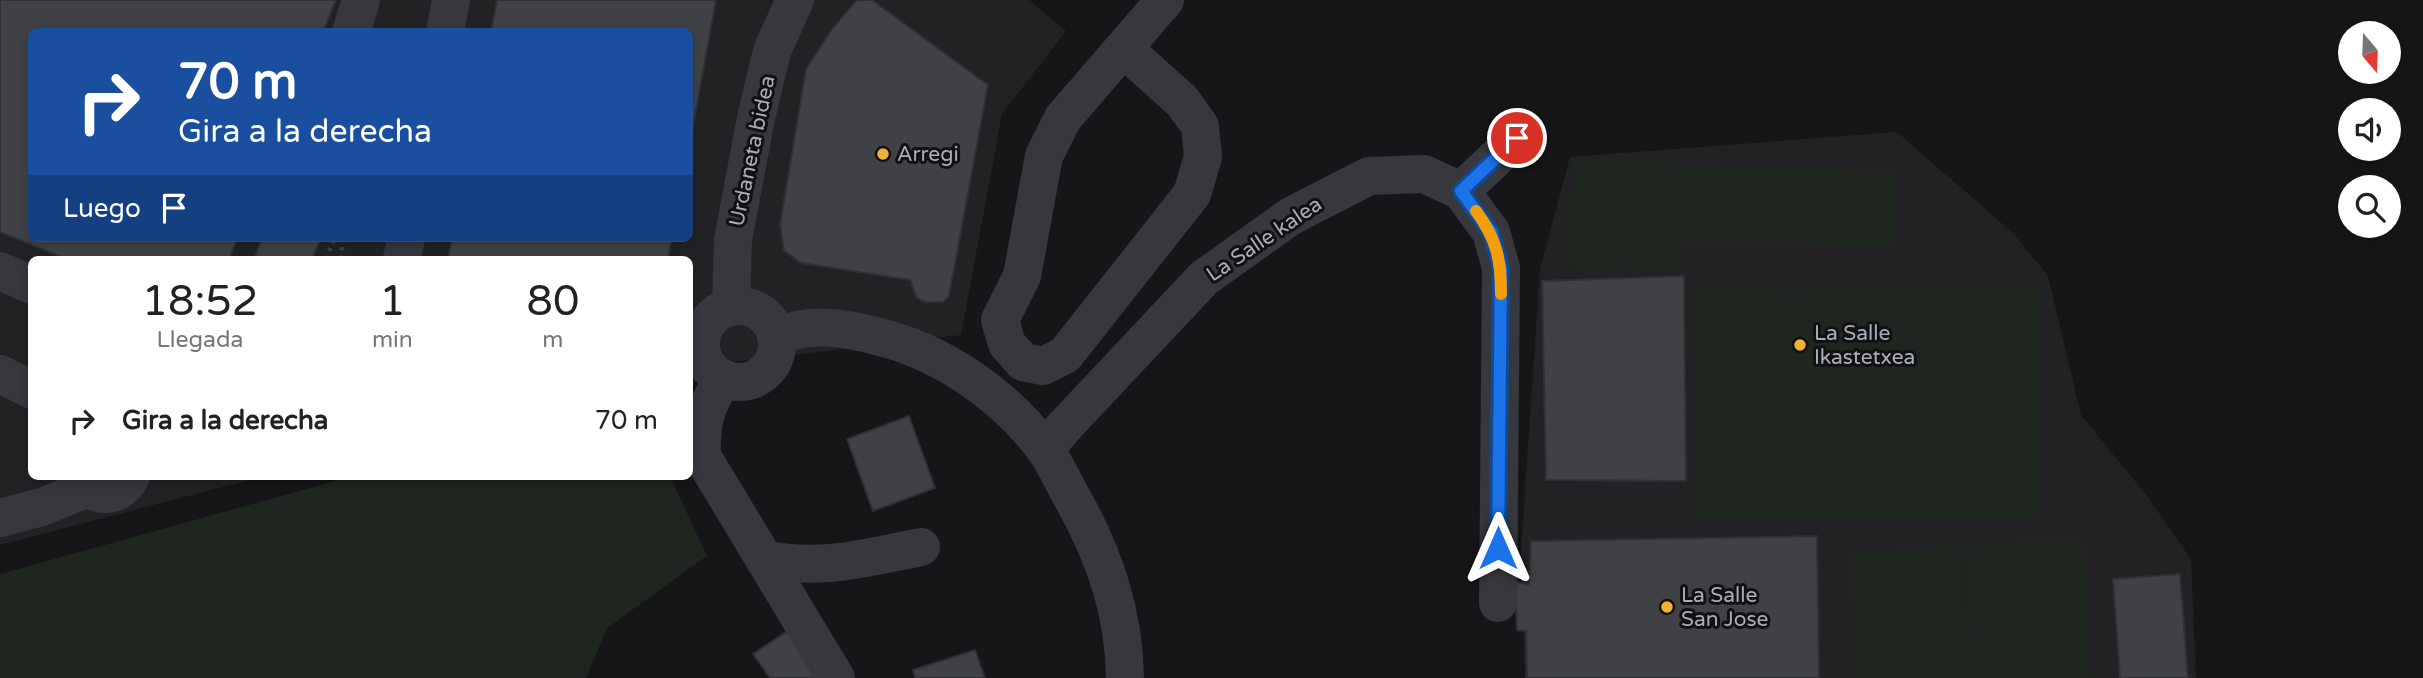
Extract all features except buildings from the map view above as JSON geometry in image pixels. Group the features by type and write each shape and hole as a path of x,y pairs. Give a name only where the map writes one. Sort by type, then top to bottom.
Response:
{"street":[{"path":"352,28 361,0"},
{"path":"446,28 451,0"},
{"name":"Urdaneta bidea","path":"731,307 733,240 756,118 772,51 795,0"},
{"path":"1124,49 1182,101 1200,126 1203,158 1192,194 1065,355 1044,366 1023,362 1007,344 1000,320 1022,275 1044,156 1063,118 1165,0"},
{"path":"1461,191 1517,138"},
{"name":"La Salle kalea","path":"1045,450 1204,278 1291,216 1327,195 1369,176 1424,174 1461,191 1491,232 1501,268 1498,603"},
{"path":"0,271 28,283"},
{"path":"705,359 736,382 751,380 772,363 777,344 771,323 761,313 745,307 731,307 718,312 703,331 707,405 703,420 702,456 836,678"},
{"path":"776,337 793,328 811,328 855,330 896,341 962,372 1011,411 1045,450 1086,523 1111,580 1121,627 1125,678"},
{"path":"0,374 28,388"},
{"path":"0,519 42,507 84,482 105,495 124,488 129,480"},
{"path":"764,559 785,563 831,565 921,547"}],"shaded area":[{"path":"0,0 1029,0 1066,31 1002,114 961,335 693,367 693,256 28,256 28,480 250,480 0,545"},
{"name":"La Salle Ikastetxea","path":"1897,132 2014,234 2048,276 2081,415 2147,496 2191,559 2196,678 1525,678 1521,549 1540,269 1570,157"},
{"path":"1574,161 1894,172 1895,246 1678,242 1678,270 1569,271"},
{"path":"2037,287 2038,517 1695,519 1694,289"},
{"path":"339,480 672,480 707,556 607,628 586,678 0,678 0,574"},
{"path":"2083,538 2091,678 1971,678 1964,545"},
{"path":"1960,547 1967,678 1857,678 1850,552"}],"slow traffic":[{"path":"1476,211 1491,232 1501,268 1501,294"}],"place":[{"name":"Arregi","path":"883,154"},
{"name":"La Salle Ikastetxea","path":"1800,345"},
{"name":"La Salle San Jose","path":"1667,607"}],"route":[{"path":"1498,548 1501,268 1491,232 1461,191 1517,138"}]}
